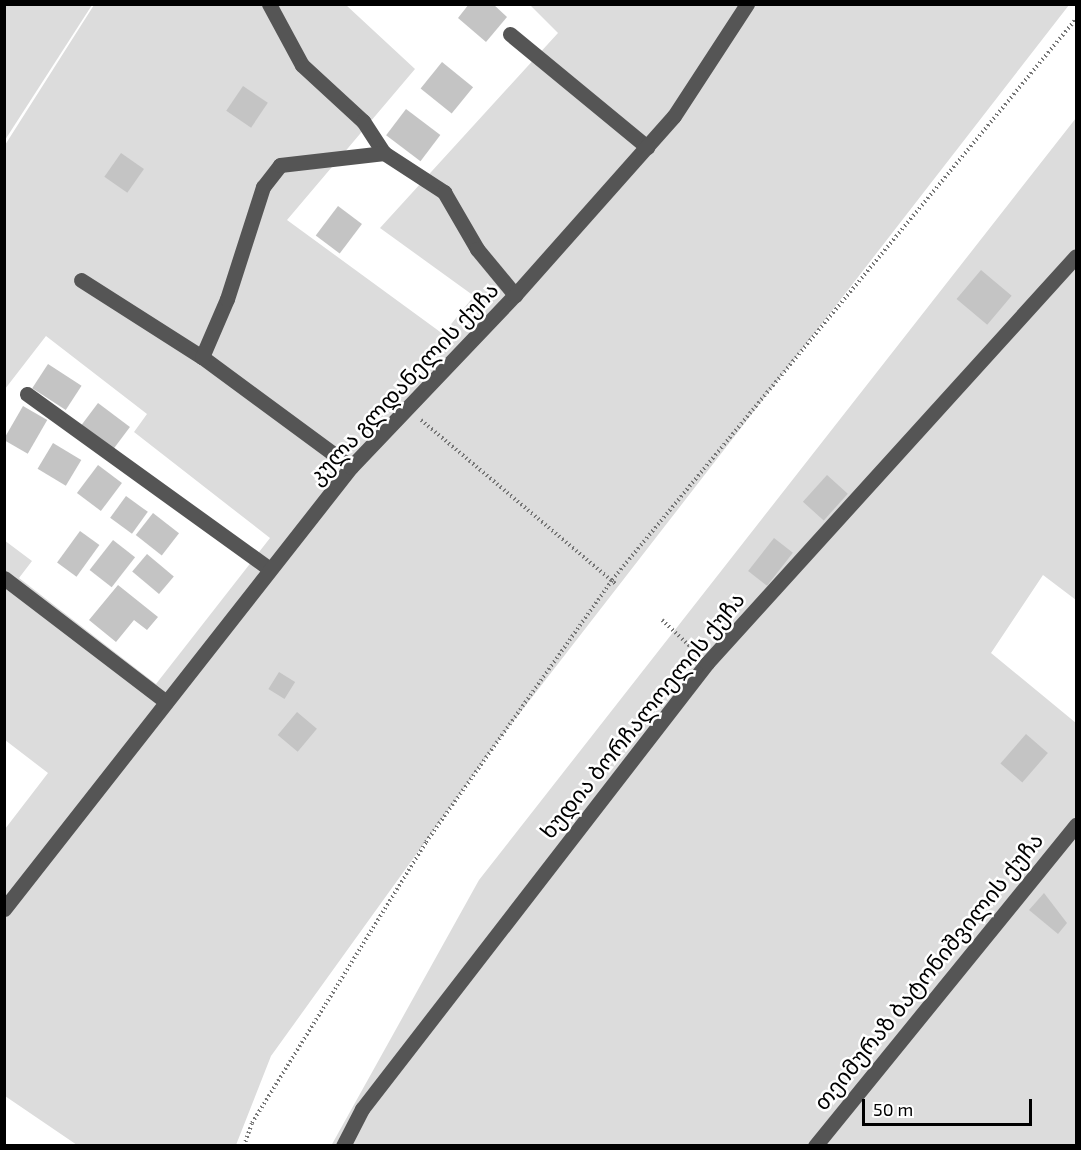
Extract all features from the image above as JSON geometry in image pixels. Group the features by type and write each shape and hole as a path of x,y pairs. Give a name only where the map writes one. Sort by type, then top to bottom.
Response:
{"street":[{"path":"269,4 302,65 363,120 384,153 444,192 477,249 515,295"},
{"name":"კულა გლდანელის ქუჩა","path":"4,909 351,467 405,407 515,295 646,147 720,51 747,4"},
{"path":"510,34 646,147"},
{"path":"202,357 227,299 263,187 280,165 384,153"},
{"name":"ხუდია ბორჩალოელის ქუჩა","path":"343,1146 362,1109 708,663 1077,256"},
{"path":"81,280 202,357 351,467"},
{"path":"27,394 270,569"},
{"path":"4,578 166,702"},
{"name":"თეიმურაზ ბატონიშვილის ქუჩა","path":"815,1146 1077,825"}],"path":[{"path":"244,1146 252,1124 426,842 614,582 1077,19"},
{"path":"405,407 614,582"},
{"path":"662,620 708,663"}],"shaded area":[{"path":"4,5 92,5 5,140"},
{"path":"94,5 346,5 415,69 287,220 443,334 474,296 380,228 558,33 530,5 1069,5 492,749 271,1056 236,1145 77,1145 5,1096 5,829 48,773 5,740 4,540 32,561 19,578 156,684 270,538 134,432 147,414 46,336 5,389 5,145"},
{"path":"1076,118 1076,600 1043,575 991,653 1076,723 1076,1145 331,1146 479,880"}],"building":[{"path":"469,4 493,4 507,17 486,42 458,18"},
{"path":"442,62 473,87 452,114 421,88"},
{"path":"243,86 268,103 251,128 226,111"},
{"path":"406,109 440,135 420,161 386,135"},
{"path":"121,153 144,169 127,193 104,177"},
{"path":"338,206 362,224 340,254 316,236"},
{"path":"981,270 1012,296 987,325 957,299"},
{"path":"48,364 82,386 66,410 32,388"},
{"path":"98,403 130,427 112,450 81,426"},
{"path":"23,406 47,420 28,454 4,440"},
{"path":"53,443 81,460 66,486 38,469"},
{"path":"98,465 122,483 101,511 77,493"},
{"path":"827,475 848,494 824,520 803,502"},
{"path":"126,496 148,512 132,534 110,518"},
{"path":"153,513 179,533 162,555 136,535"},
{"path":"80,531 99,545 76,577 57,563"},
{"path":"774,538 793,553 767,586 748,571"},
{"path":"113,540 135,557 112,587 90,570"},
{"path":"147,554 174,576 159,594 132,572"},
{"path":"118,585 158,617 147,630 134,620 116,642 89,620"},
{"path":"279,672 295,682 285,699 268,689"},
{"path":"297,712 317,729 298,752 278,735"},
{"path":"1026,734 1048,753 1022,782 1000,763"},
{"path":"1044,893 1067,923 1058,934 1029,910"}]}
